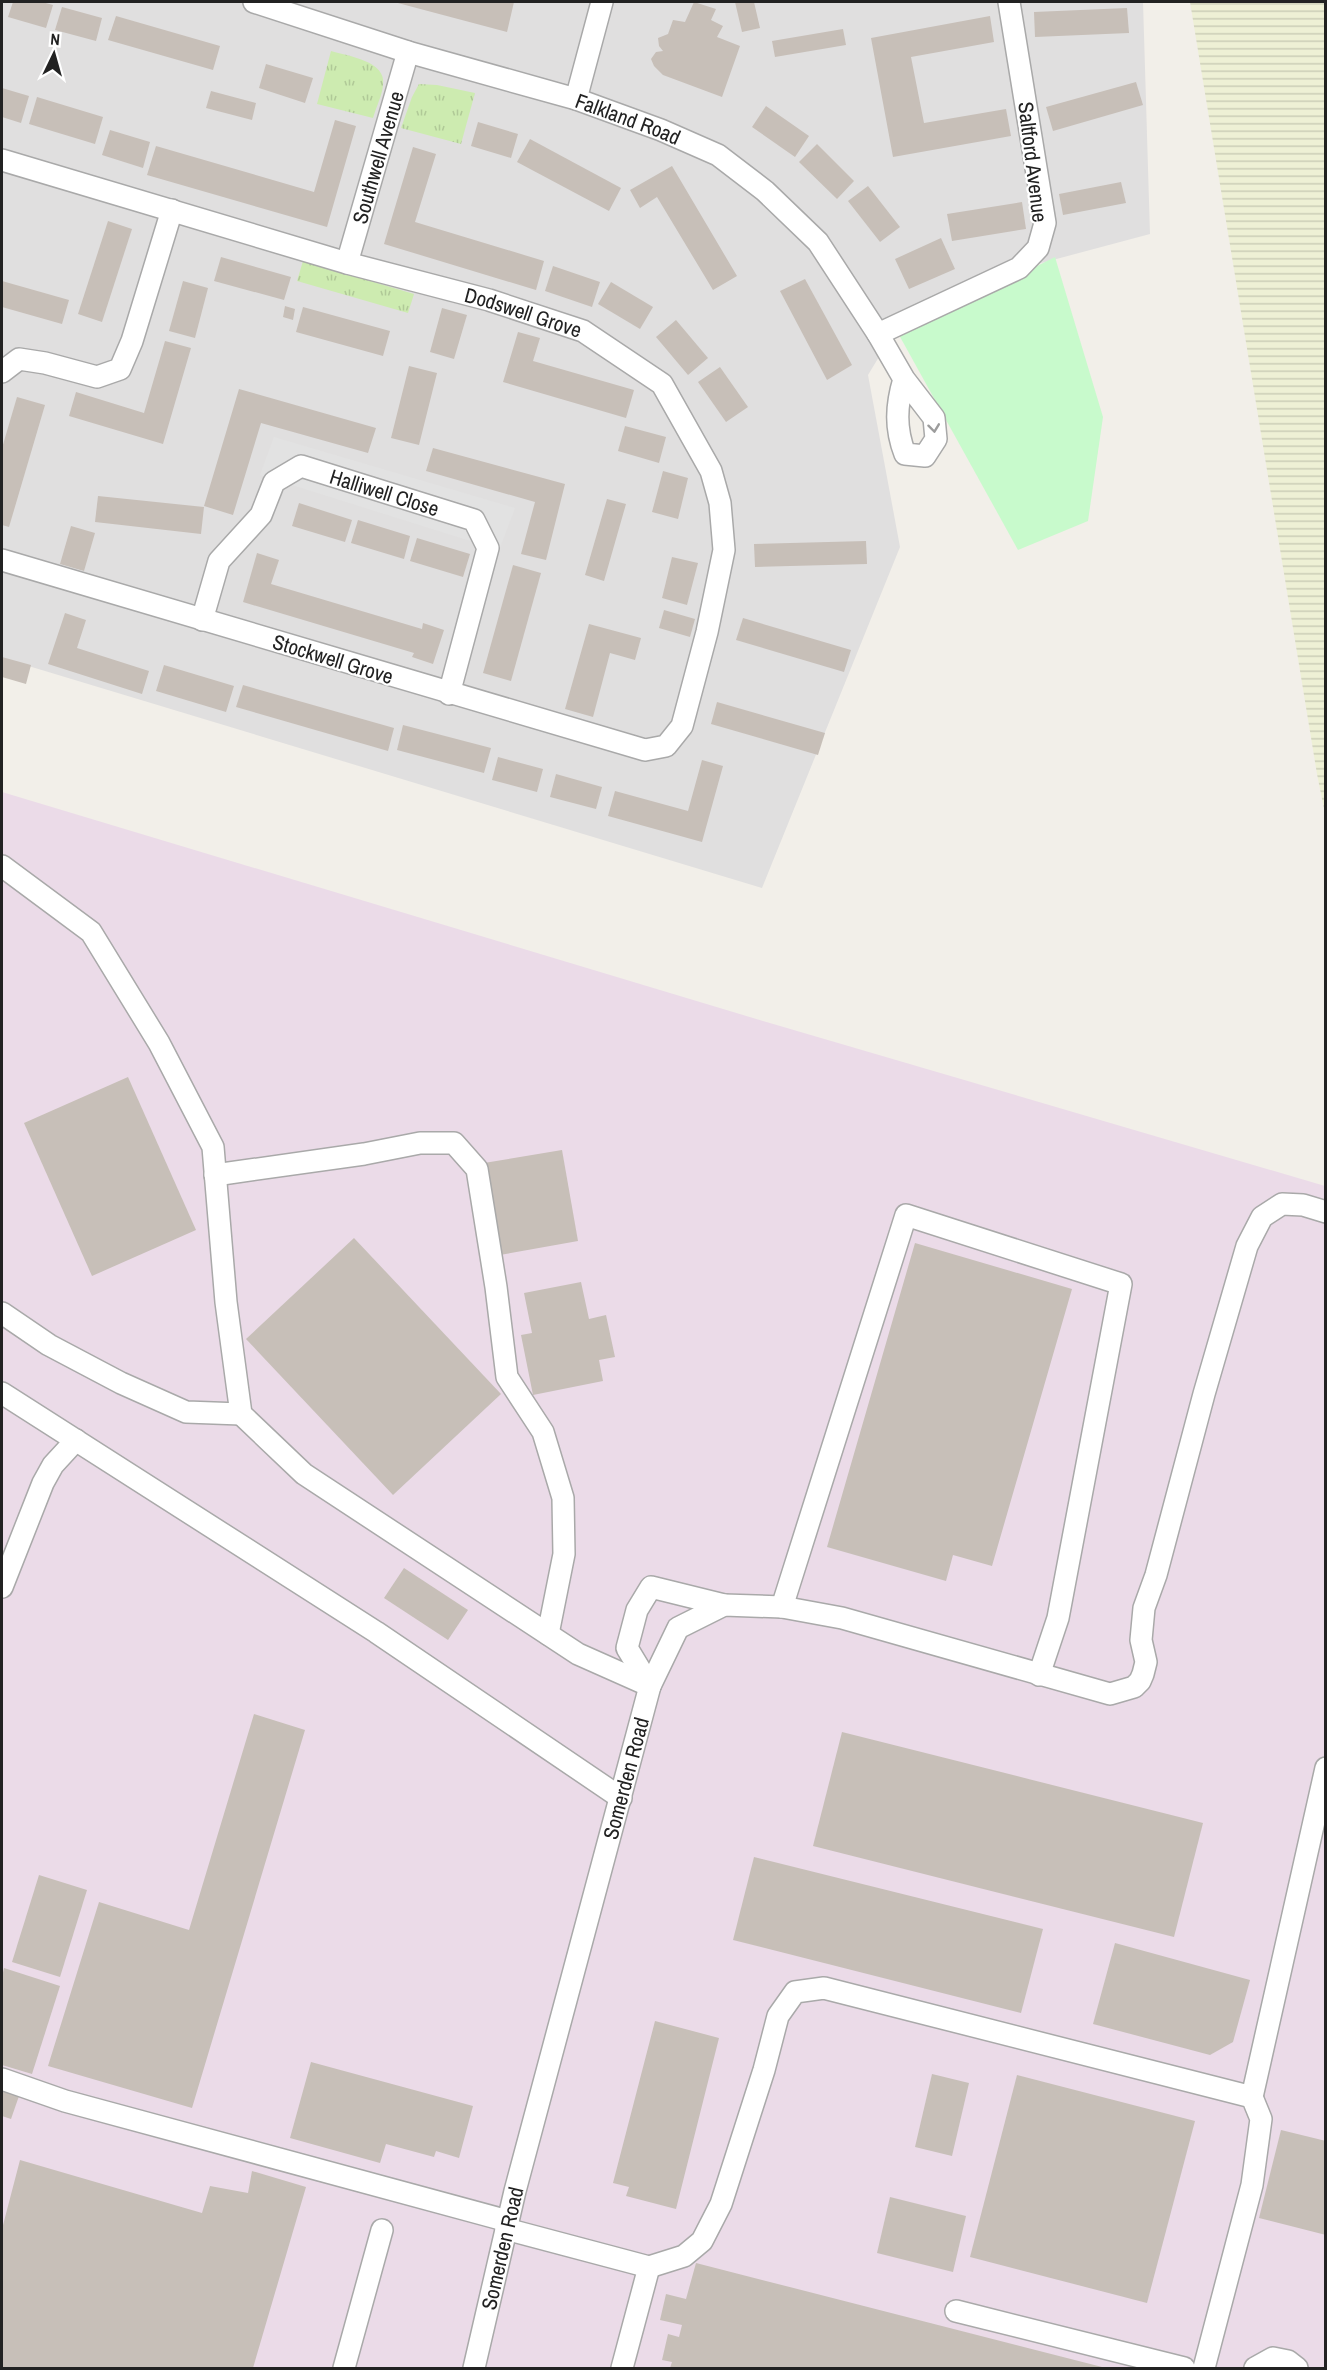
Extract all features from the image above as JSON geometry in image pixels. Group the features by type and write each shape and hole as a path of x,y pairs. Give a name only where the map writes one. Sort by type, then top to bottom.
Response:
{"street":[{"name":"Falkland Road","path":"254,2 408,52 576,99 661,130 718,155 756,183 818,242 878,334 904,379"},
{"path":"576,99 602,2"},
{"name":"Saltford Avenue","path":"878,334 1019,268 1038,248 1045,223 1009,2"},
{"name":"Southwell Avenue","path":"347,262 408,52"},
{"name":"Dodswell Grove","path":"2,160 347,262 489,300 583,331 662,384 711,471 720,503 724,550 707,632 682,726 666,746"},
{"path":"2,372 19,359 45,363 97,377 120,369 132,341 172,210"},
{"name":"Halliwell Close","path":"202,620 219,561 261,515 274,482 301,466 366,485 474,520 488,548 449,694"},
{"name":"Stockwell Grove","path":"2,560 449,694 645,750 666,746"},
{"path":"2,866 91,932 159,1043 213,1147 226,1302 241,1414 304,1474 578,1654 650,1686"},
{"path":"215,1175 364,1154 420,1143 454,1143 477,1169 496,1287 507,1377 543,1432 563,1498 564,1554 548,1634"},
{"name":"Somerden Road","path":"474,2368 507,2224 650,1686 678,1628 724,1605 782,1607 842,1618 1110,1694 1134,1687 1140,1681 1146,1662 1141,1640 1144,1608 1156,1575 1201,1405 1247,1246 1262,1217 1282,1204 1326,1212"},
{"path":"782,1607 906,1215 1121,1284 1058,1618 1039,1675"},
{"path":"2,1313 48,1346 121,1383 186,1412 241,1414"},
{"path":"2,1393 376,1632 621,1798"},
{"path":"2,1587 43,1483 53,1465 75,1440"},
{"path":"650,1686 627,1648 637,1610 651,1587 724,1605"},
{"path":"1204,2368 1252,2184 1261,2119 1252,2097 1326,1768"},
{"path":"2,2079 65,2101 507,2224 649,2266 684,2256 702,2241 722,2204 764,2070 778,2016 795,1992 824,1989 1252,2097"},
{"path":"344,2368 382,2230"},
{"path":"622,2368 649,2266"},
{"path":"956,2311 1184,2368"},
{"path":"1255,2368 1273,2358 1288,2361 1297,2368"}],"shaded area":[{"path":"2,2 1143,2 1150,234 1034,265 891,337 868,375 900,547 762,888 2,658"},
{"path":"274,437 515,508 499,550 260,475"},
{"path":"2,792 763,1021 1325,1186 1325,2368 2,2368"}],"green space":[{"path":"1190,2 1325,2 1325,814 1317,774"},
{"path":"331,51 365,61 379,70 383,77 383,85 373,118 317,104"},
{"path":"419,84 437,85 475,93 461,144 401,128"},
{"path":"1055,257 1103,417 1088,521 1018,550 899,335"},
{"path":"303,261 414,294 408,313 297,281"}],"building":[{"path":"13,2 42,2 53,5 46,28 8,17"},
{"path":"394,2 514,2 507,32"},
{"path":"694,2 716,9 711,20 723,26 717,37 740,46 722,97 663,75 651,59 656,52 663,51 659,46 658,38 668,34 673,20 685,22"},
{"path":"735,2 754,2 760,28 742,32"},
{"path":"62,7 102,18 96,41 55,30"},
{"path":"1127,8 1129,33 1035,37 1034,12"},
{"path":"116,16 220,46 213,70 108,40"},
{"path":"990,16 994,42 911,57 924,123 1006,109 1011,136 893,157 871,38"},
{"path":"843,29 846,45 775,57 772,41"},
{"path":"266,64 313,78 305,103 259,88"},
{"path":"1136,82 1143,105 1053,131 1046,107"},
{"path":"2,88 29,96 21,123 2,117"},
{"path":"211,91 256,103 252,120 206,108"},
{"path":"37,97 103,117 95,144 29,124"},
{"path":"766,106 809,136 795,157 752,127"},
{"path":"335,120 356,126 327,227 147,175 156,146 314,192"},
{"path":"478,122 518,134 511,158 471,146"},
{"path":"110,130 150,142 143,168 102,155"},
{"path":"530,139 621,188 609,211 517,162"},
{"path":"817,144 854,181 837,199 799,162"},
{"path":"413,147 436,154 415,222 544,261 536,290 384,244"},
{"path":"672,166 737,276 713,290 657,197 640,208 630,190"},
{"path":"1121,182 1126,203 1063,215 1059,194"},
{"path":"868,186 900,227 880,242 848,201"},
{"path":"1022,202 1026,229 952,241 947,214"},
{"path":"108,221 132,229 102,322 78,314"},
{"path":"941,238 955,269 909,289 895,259"},
{"path":"221,257 291,277 284,300 214,281"},
{"path":"553,266 600,282 592,307 545,291"},
{"path":"805,279 852,365 827,380 780,291"},
{"path":"2,281 69,300 62,324 2,307"},
{"path":"183,281 208,288 195,338 169,331"},
{"path":"611,282 653,307 640,329 598,304"},
{"path":"285,306 295,309 293,320 283,317"},
{"path":"303,307 390,331 383,356 296,332"},
{"path":"442,308 467,315 454,359 430,352"},
{"path":"676,320 708,358 688,375 656,337"},
{"path":"518,332 540,338 533,361 634,390 626,418 503,382"},
{"path":"165,341 191,348 163,444 69,416 76,392 144,413"},
{"path":"409,366 437,373 419,445 391,438"},
{"path":"720,367 748,407 726,422 698,382"},
{"path":"239,389 376,428 368,453 261,423 233,515 204,506"},
{"path":"17,397 45,405 9,527 2,525 2,448"},
{"path":"625,426 666,437 659,463 618,451"},
{"path":"433,448 565,484 546,560 521,554 535,502 426,471"},
{"path":"663,471 688,478 678,519 652,512"},
{"path":"98,496 204,507 201,534 95,522"},
{"path":"607,499 626,504 604,581 585,575"},
{"path":"299,503 352,520 345,542 292,526"},
{"path":"358,520 410,536 404,559 351,543"},
{"path":"71,526 95,533 84,571 60,564"},
{"path":"417,538 470,554 463,577 410,561"},
{"path":"866,541 867,564 755,567 754,544"},
{"path":"257,553 279,560 271,584 422,629 423,623 444,630 433,664 412,657 414,653 243,602"},
{"path":"672,557 698,563 687,605 662,598"},
{"path":"513,565 541,573 511,681 483,673"},
{"path":"664,610 695,619 690,637 659,628"},
{"path":"65,613 86,620 77,648 149,671 142,694 48,664"},
{"path":"743,618 851,650 844,672 736,640"},
{"path":"589,624 641,638 635,660 610,653 593,717 565,709"},
{"path":"2,657 31,665 26,684 2,677"},
{"path":"164,665 234,686 226,712 156,691"},
{"path":"243,685 394,728 388,751 236,707"},
{"path":"717,702 825,733 818,755 711,724"},
{"path":"403,725 491,748 484,773 397,750"},
{"path":"498,757 543,769 537,792 492,780"},
{"path":"702,760 723,766 702,842 608,816 615,791 688,811"},
{"path":"556,774 602,787 596,809 550,797"},
{"path":"128,1077 196,1230 92,1276 24,1123"},
{"path":"562,1150 578,1241 500,1255 484,1163"},
{"path":"354,1238 501,1394 393,1495 246,1339"},
{"path":"915,1243 1072,1289 992,1566 953,1555 946,1581 827,1547"},
{"path":"581,1282 589,1319 606,1315 615,1357 599,1360 603,1381 533,1395 521,1335 532,1333 524,1293"},
{"path":"404,1568 468,1610 448,1640 384,1598"},
{"path":"254,1714 305,1730 192,2108 48,2066 99,1902 189,1930"},
{"path":"842,1732 1203,1823 1174,1937 813,1846"},
{"path":"754,1857 1043,1929 1021,2013 733,1940"},
{"path":"39,1875 87,1890 60,1977 12,1962"},
{"path":"1115,1943 1250,1980 1233,2042 1210,2055 1093,2024"},
{"path":"4,1968 60,1986 32,2074 2,2065 2,1977"},
{"path":"655,2021 719,2038 676,2209 626,2196 629,2187 613,2183"},
{"path":"311,2062 473,2106 459,2158 436,2151 434,2157 386,2144 380,2163 290,2138"},
{"path":"932,2074 969,2083 952,2156 915,2147"},
{"path":"1017,2075 1195,2121 1147,2303 970,2257"},
{"path":"2,2090 19,2096 11,2119 2,2116"},
{"path":"1281,2130 1326,2141 1326,2235 1259,2218"},
{"path":"20,2160 202,2213 210,2186 248,2193 252,2171 306,2187 253,2368 2,2368 2,2229"},
{"path":"890,2197 966,2216 953,2272 877,2253"},
{"path":"696,2263 1106,2368 670,2368 672,2362 662,2360 668,2334 679,2337 682,2325 660,2320 666,2294 686,2299"}]}
